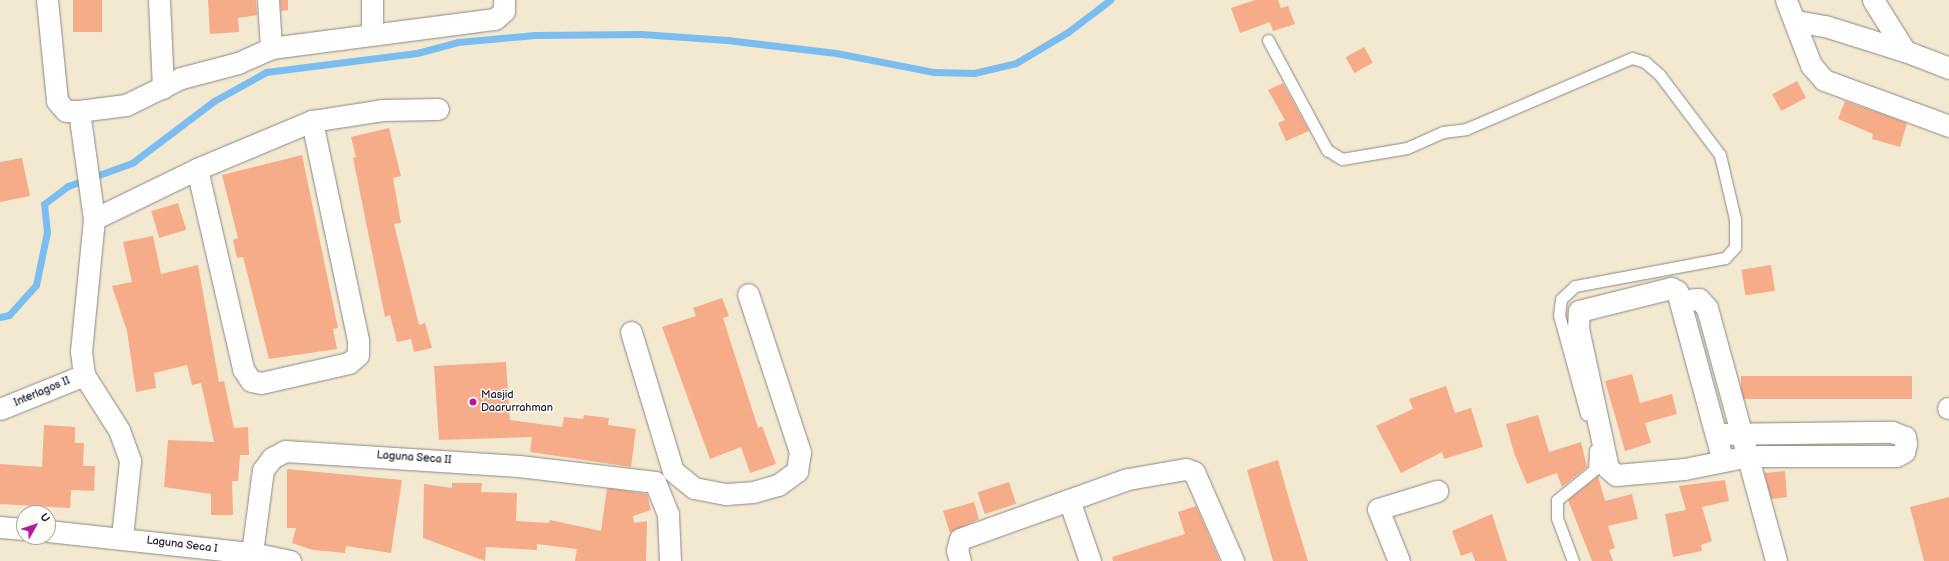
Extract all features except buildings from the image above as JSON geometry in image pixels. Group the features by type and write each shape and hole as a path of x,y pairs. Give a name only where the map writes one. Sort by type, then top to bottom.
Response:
{"street":[{"path":"47,0 57,101 66,111 126,105 181,78 238,63 271,48 372,32 495,19 504,11 504,0"},
{"path":"159,0 163,88"},
{"path":"268,0 271,48"},
{"path":"372,0 372,32"},
{"path":"1786,0 1796,21 1811,65 1824,80 1949,126"},
{"path":"1873,0 1906,51"},
{"path":"1796,21 1825,26 1906,51 1949,68"},
{"path":"94,219 196,168 312,121 382,110 438,109"},
{"path":"78,111 92,196 94,219 81,351 84,375 126,444 130,482 122,537"},
{"path":"196,168 243,368 251,381 261,383 349,363 358,355 358,340 312,121"},
{"path":"1716,434 1742,432 1892,432 1905,437 1906,444 1904,452 1896,456 1749,456 1723,461 1622,477 1608,468 1578,328 1579,311 1670,288 1677,291 1683,304 1716,434 1723,461"},
{"path":"631,332 673,470 694,488 726,494 753,492 778,486 797,471 800,452 748,294"},
{"path":"1683,304 1687,300 1699,299 1707,308 1749,456 1776,561"},
{"name":"Interlagos II","path":"0,409 84,375"},
{"name":"Laguna Seca II","path":"252,553 264,470 272,458 285,451 519,466 655,482"},
{"path":"960,561 957,550 960,539 1128,480 1186,469 1194,472 1233,561"},
{"path":"670,561 668,514 655,482 673,470"},
{"path":"1399,561 1378,509 1437,491"},
{"path":"1069,500 1090,561"},
{"path":"0,527 16,528"},
{"name":"Laguna Seca I","path":"56,532 122,537 252,553 290,561"}],"lane":[{"path":"1268,40 1327,150 1342,159 1407,148 1443,132 1466,129 1632,58 1645,62 1659,74 1720,155 1735,219 1735,247 1725,258 1608,277 1575,286 1561,299 1559,315 1597,459 1594,470 1557,500 1557,518 1573,561"}],"waterway":[{"path":"0,317 9,315 36,285 47,232 44,204 68,186 132,163 214,101 266,72 417,53 458,42 535,35 641,34 727,40 836,53 934,72 974,73 1016,63 1068,32 1110,0"}],"place":[{"name":"Masjid Daarurrahman","path":"473,402"}]}
